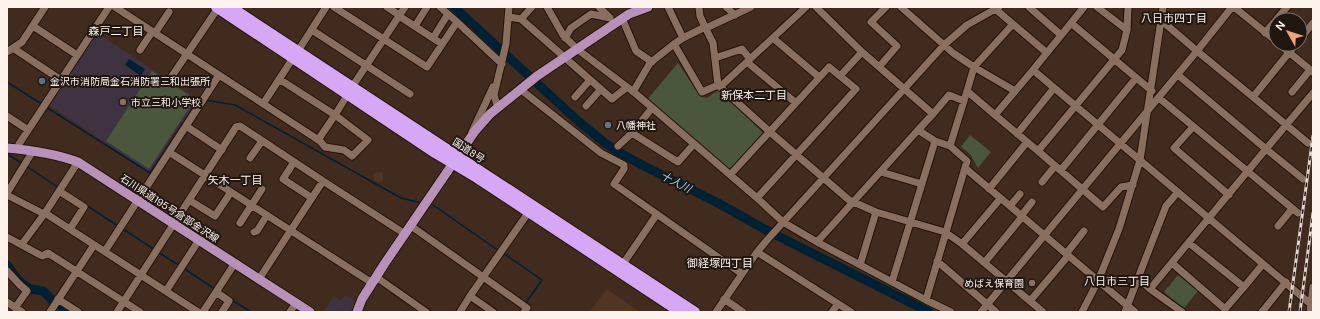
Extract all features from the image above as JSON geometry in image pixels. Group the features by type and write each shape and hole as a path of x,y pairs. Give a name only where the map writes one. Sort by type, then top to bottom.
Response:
{"highway":[{"name":"国道8号","path":"231,7 296,55"},
{"name":"国道8号","path":"217,8 296,55 456,160 623,264 695,312"},
{"name":"国道8号","path":"456,160 528,213 680,312"}],"main road":[{"path":"357,312 362,299 374,280 469,139 484,121 523,86 565,58 612,21 646,7"},
{"name":"石川県道195号倉部金沢線","path":"7,148 61,157 78,162 310,312"}],"street":[{"path":"45,7 22,42 10,50 61,80"},
{"path":"18,149 19,144 109,7"},
{"path":"115,7 318,140 325,147 344,150 352,156 368,140 335,115 279,79"},
{"path":"263,104 326,7"},
{"path":"334,7 427,67 457,22"},
{"path":"388,7 442,44"},
{"path":"318,140 405,7"},
{"path":"415,26 427,7"},
{"path":"440,7 502,62"},
{"path":"498,108 494,95 506,44 509,7"},
{"path":"521,19 532,7"},
{"path":"547,7 565,38 577,49 630,89 757,198 780,225 860,264 950,312"},
{"path":"600,7 612,21"},
{"path":"668,7 683,38"},
{"path":"699,7 700,16 713,43 719,86 770,132 823,178 854,202 876,212 945,232 985,262 1043,312"},
{"path":"726,7 735,14"},
{"path":"509,17 521,19 612,99 630,89 652,62 683,38 751,7"},
{"path":"674,44 702,92 719,86 806,7"},
{"path":"816,7 862,52 933,114"},
{"path":"879,67 897,46 871,22 886,7"},
{"path":"901,7 944,45 974,67 1015,91"},
{"path":"1030,7 1061,35"},
{"path":"995,115 1084,7"},
{"path":"1098,7 1126,30"},
{"path":"1038,152 1122,50 1128,7"},
{"path":"1082,312 1098,281 1119,229 1134,185 1149,110 1164,7"},
{"path":"981,312 1233,7 1268,35"},
{"path":"1265,33 1287,7"},
{"path":"170,79 217,8"},
{"path":"716,312 757,252 780,225 944,45 967,25 996,8 1047,53"},
{"path":"140,50 169,12"},
{"path":"433,38 448,14"},
{"path":"565,38 571,28 591,14 612,21"},
{"path":"622,18 636,51 652,62"},
{"path":"1162,21 1308,143"},
{"path":"1070,23 1152,91"},
{"path":"950,146 974,67 1013,24"},
{"path":"33,26 77,55"},
{"path":"312,30 410,94"},
{"path":"773,38 819,77"},
{"path":"714,58 742,49 748,60 796,103"},
{"path":"840,76 862,52"},
{"path":"1253,97 1289,52 1312,71 1292,92"},
{"path":"730,175 829,67 856,89 757,198"},
{"path":"1033,70 1312,305"},
{"path":"1178,75 1304,179"},
{"path":"105,251 219,76"},
{"path":"1042,182 1058,168 1098,125 1136,78"},
{"path":"469,139 490,91 497,80"},
{"path":"575,97 590,80"},
{"path":"523,86 601,152 624,165 624,169 614,184 742,274"},
{"path":"1017,134 1054,88"},
{"path":"586,106 601,89"},
{"path":"967,91 1103,206 1121,187 1134,185"},
{"path":"1150,289 1313,93"},
{"path":"817,242 950,95 964,101"},
{"path":"1159,98 1295,211 1278,226"},
{"path":"618,146 632,133 652,108"},
{"path":"7,116 28,130"},
{"path":"186,126 222,150"},
{"path":"117,312 140,274 236,127 240,126 405,234"},
{"path":"1193,127 1174,148 1229,195"},
{"path":"918,130 935,141 950,146 967,161 926,300"},
{"path":"632,133 678,162 694,144"},
{"path":"250,158 262,141"},
{"path":"892,282 935,141"},
{"path":"989,189 1027,142"},
{"path":"33,152 7,194 70,229 198,312"},
{"path":"169,152 369,281 379,279 426,312"},
{"path":"22,244 45,214 78,162"},
{"path":"294,162 283,179 312,198"},
{"path":"965,168 1098,281 1127,309 1135,312"},
{"path":"881,172 922,184"},
{"path":"259,279 323,181"},
{"path":"60,189 84,207 70,229"},
{"path":"240,223 262,189"},
{"path":"189,200 215,216 231,192"},
{"path":"1127,309 1166,206 1178,192"},
{"path":"1010,206 1020,194"},
{"path":"962,244 1000,199"},
{"path":"985,262 1032,202"},
{"path":"860,264 876,212"},
{"path":"460,312 528,213"},
{"path":"623,264 657,214"},
{"path":"254,232 257,232 267,215"},
{"path":"411,226 527,308 524,312"},
{"path":"1030,301 1084,231"},
{"path":"7,237 42,256 48,253 140,312"},
{"path":"166,291 199,240"},
{"path":"1189,242 1244,287"},
{"path":"78,312 55,304 94,245"},
{"path":"757,252 851,312"},
{"path":"937,262 996,312"},
{"path":"203,312 235,263"},
{"path":"1172,263 1225,311 1263,264"},
{"path":"7,271 27,290 19,310 7,302"},
{"path":"1138,278 1150,289 1182,312"},
{"path":"1262,312 1286,282"},
{"path":"1310,312 1313,288"},
{"path":"217,291 229,300 222,312"},
{"path":"470,296 493,312"},
{"path":"724,300 743,312"},
{"path":"290,312 296,303"},
{"path":"832,312 838,304"}],"shaded area":[{"name":"市立三和小学校","path":"97,33 197,99 149,172 49,105"},
{"path":"382,172 383,181 377,182 374,180 373,173"},
{"path":"607,289 640,312 589,312"},
{"path":"345,295 355,301 351,312 324,312 334,296 341,301"}],"green space":[{"path":"678,63 700,96 707,98 720,89 763,133 729,170 646,101"},
{"path":"152,71 195,99 149,169 106,141"},
{"path":"970,135 991,152 978,168 970,154 961,147"},
{"path":"1178,275 1198,291 1184,308 1164,292"}],"water":[{"path":"129,59 145,69 141,76 125,65"}],"waterway":[{"name":"十人川","path":"454,7 577,120 605,143 622,154 718,203 768,231 929,312"},
{"path":"7,82 43,105"},
{"path":"205,100 235,105 401,198 418,202"},
{"path":"46,107 150,173 198,101"},
{"path":"7,154 23,164"},
{"path":"26,166 59,188"},
{"path":"86,205 118,226"},
{"path":"433,205 499,251"},
{"path":"123,229 155,250"},
{"path":"158,252 180,266"},
{"path":"503,253 542,280 525,304"},
{"path":"7,265 18,280 24,285 31,289 43,291 53,301 69,312"},
{"path":"183,268 215,289"},
{"path":"232,300 251,312"},
{"path":"519,312 522,308"}],"railway":[{"path":"1289,312 1313,136"},
{"path":"1300,312 1313,213"}],"place":[{"name":"金沢市消防局金石消防署三和出張所","path":"42,81"},
{"name":"市立三和小学校","path":"123,102"},
{"name":"八幡神社","path":"608,125"},
{"name":"めばえ保育園","path":"1032,283"}],"district":[{"name":"八日市四丁目","path":"1174,18"},
{"name":"森戸二丁目","path":"116,31"},
{"name":"新保本二丁目","path":"754,95"},
{"name":"矢木一丁目","path":"235,180"},
{"name":"御経塚四丁目","path":"720,263"},
{"name":"八日市三丁目","path":"1117,281"}]}
